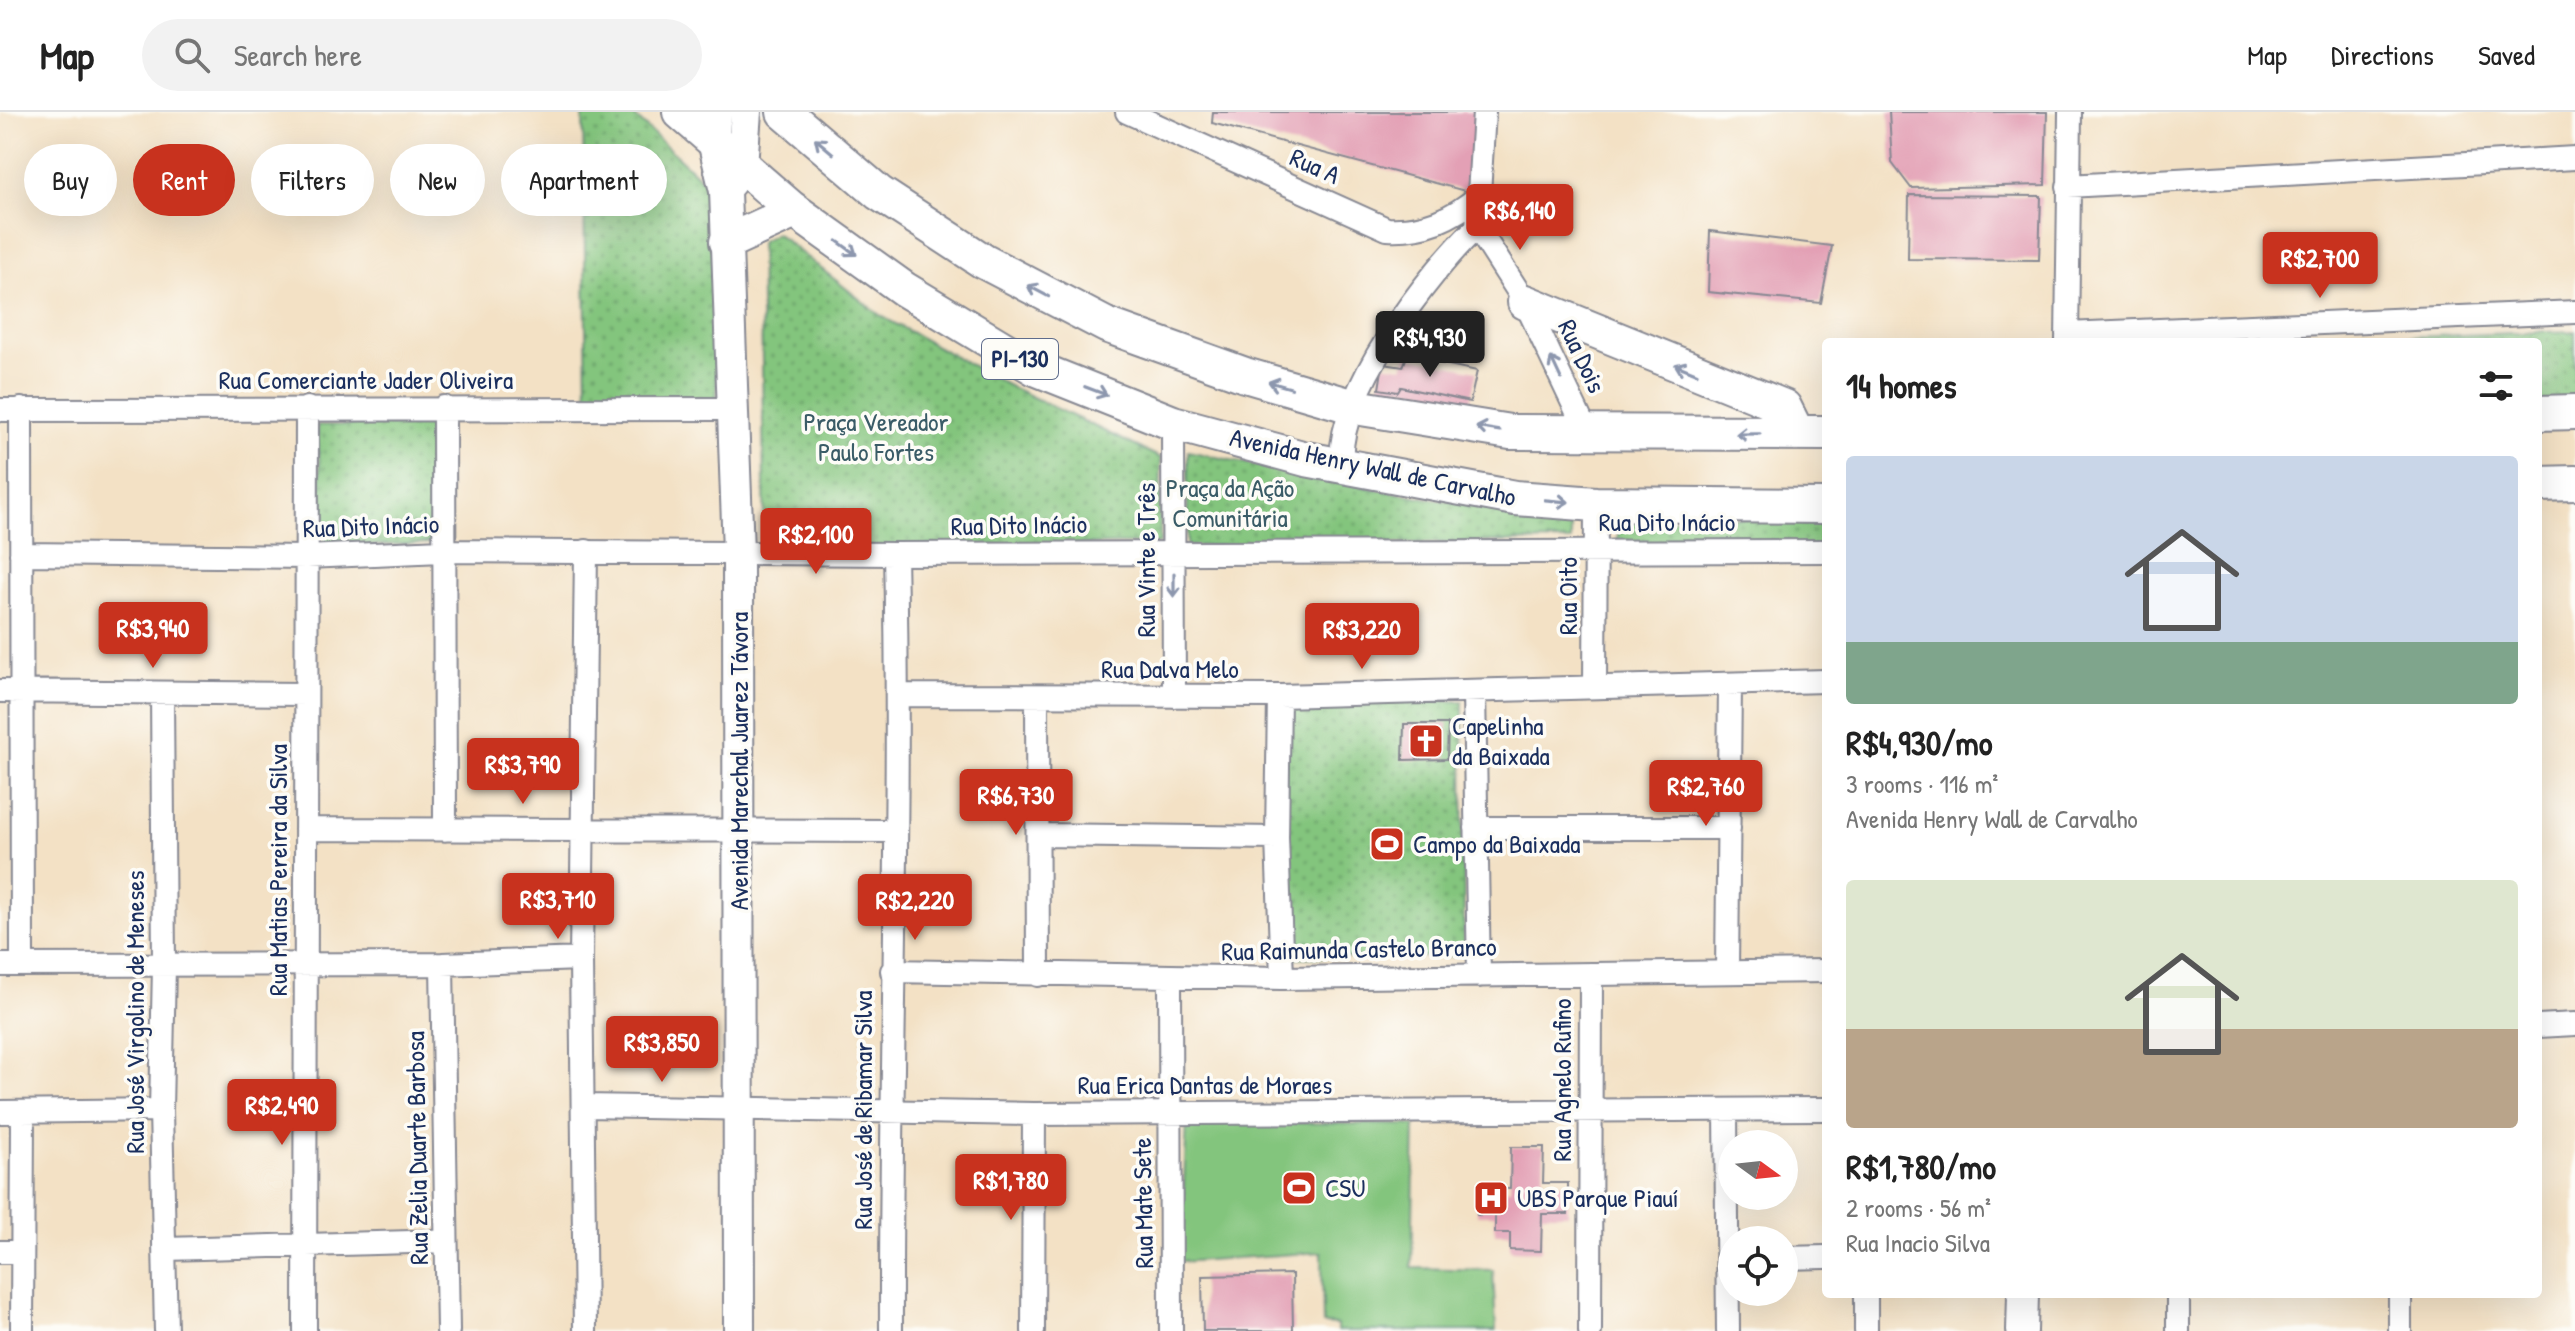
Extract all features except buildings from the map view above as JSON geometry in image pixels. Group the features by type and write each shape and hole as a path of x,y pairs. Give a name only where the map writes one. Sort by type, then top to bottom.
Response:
{"main road":[{"name":"Avenida Henry Wall de Carvalho","path":"680,112 714,127 733,178 795,211 904,289 1024,361 1173,423 1306,459 1515,498 1596,504 1822,506"},
{"name":"PI-130","path":"784,112 879,193 983,261 1106,325 1245,375 1355,407 1510,432 1588,435 1811,433"},
{"path":"727,242 795,211"},
{"path":"1525,302 1784,407 1811,433"},
{"path":"2542,413 2575,412"},
{"path":"2542,484 2575,483"}],"street":[{"name":"Avenida Marechal Juarez Távora","path":"739,1331 738,552 727,242 733,178 746,112"},
{"name":"Rua A","path":"1127,112 1387,229 1415,230 1440,221 1480,195"},
{"path":"1342,465 1346,427 1372,365 1448,254 1477,227 1484,112"},
{"path":"2070,112 2067,338 2575,312"},
{"path":"2068,186 2575,158"},
{"name":"Rua Dois","path":"1477,227 1525,302 1588,435"},
{"path":"444,407 445,830"},
{"name":"Rua Matias Pereira da Silva","path":"305,1331 307,408"},
{"name":"Rua Comerciante Jader Oliveira","path":"10,410 732,409"},
{"path":"10,410 21,554 11,691 11,965 442,964 581,959"},
{"name":"Rua Vinte e Três","path":"1173,423 1174,696"},
{"name":"Rua Oito","path":"1595,687 1596,504"},
{"name":"Rua Dito Inácio","path":"21,554 306,557 442,551 895,554 1822,551"},
{"path":"585,1331 585,1106 581,959 586,551"},
{"name":"Rua José de Ribamar Silva","path":"891,1331 890,1109 898,695 895,554"},
{"name":"Rua Dalva Melo","path":"898,695 1037,698 1279,696 1822,681"},
{"path":"1727,971 1730,685"},
{"path":"11,691 306,694"},
{"path":"1474,691 1479,976"},
{"name":"Rua José Virgolino de Meneses","path":"162,693 164,966 161,1110 166,1331"},
{"path":"1279,696 1277,838 1282,978"},
{"path":"1037,698 1038,975"},
{"path":"306,829 740,827 894,831"},
{"path":"1476,828 1729,828"},
{"path":"1039,835 1277,838"},
{"name":"Rua Zelia Duarte Barbosa","path":"442,964 448,1331"},
{"name":"Rua Raimunda Castelo Branco","path":"892,971 1282,978 1822,971"},
{"name":"Rua Agnelo Rufino","path":"1590,1331 1591,974"},
{"name":"Rua Mate Sete","path":"1170,978 1171,1331"},
{"path":"2542,1026 2575,1024"},
{"name":"Rua Erica Dantas de Moraes","path":"585,1106 890,1109 1034,1114 1822,1109"},
{"path":"0,1112 161,1110"},
{"path":"1726,1110 1728,1226"},
{"path":"22,1331 10,1252 23,1112"},
{"path":"1033,1331 1034,1114"},
{"path":"165,1249 446,1241"},
{"path":"1798,1258 1822,1257"},
{"path":"1866,1298 1866,1331"},
{"path":"2022,1331 2023,1298"},
{"path":"2178,1298 2178,1331"},
{"path":"2400,1298 2400,1331"},
{"path":"1728,1306 1728,1331"}],"green space":[{"path":"583,112 630,112 664,144 583,144"},
{"path":"667,147 713,190 717,403 587,402 584,216 667,216"},
{"name":"Praça Vereador Paulo Fortes","path":"776,233 881,316 1007,385 1161,458 1160,544 765,547 760,242"},
{"path":"2575,331 2575,400 2542,402 2542,338 2372,338"},
{"path":"317,425 432,425 433,543 325,547"},
{"name":"Praça da Ação Comunitária","path":"1188,451 1426,498 1571,516 1571,541 1187,546"},
{"path":"1822,517 1822,546 1617,546 1619,520"},
{"path":"1463,701 1464,956 1286,958 1285,703"},
{"name":"CSU","path":"1187,1121 1415,1125 1412,1268 1493,1270 1496,1331 1337,1331 1337,1325 1323,1324 1322,1252 1180,1262"}],"place":[{"name":"Capelinha da Baixada","path":"1426,741"},
{"name":"Campo da Baixada","path":"1387,844"},
{"name":"CSU","path":"1299,1188"},
{"name":"UBS Parque Piauí","path":"1491,1198"}]}
